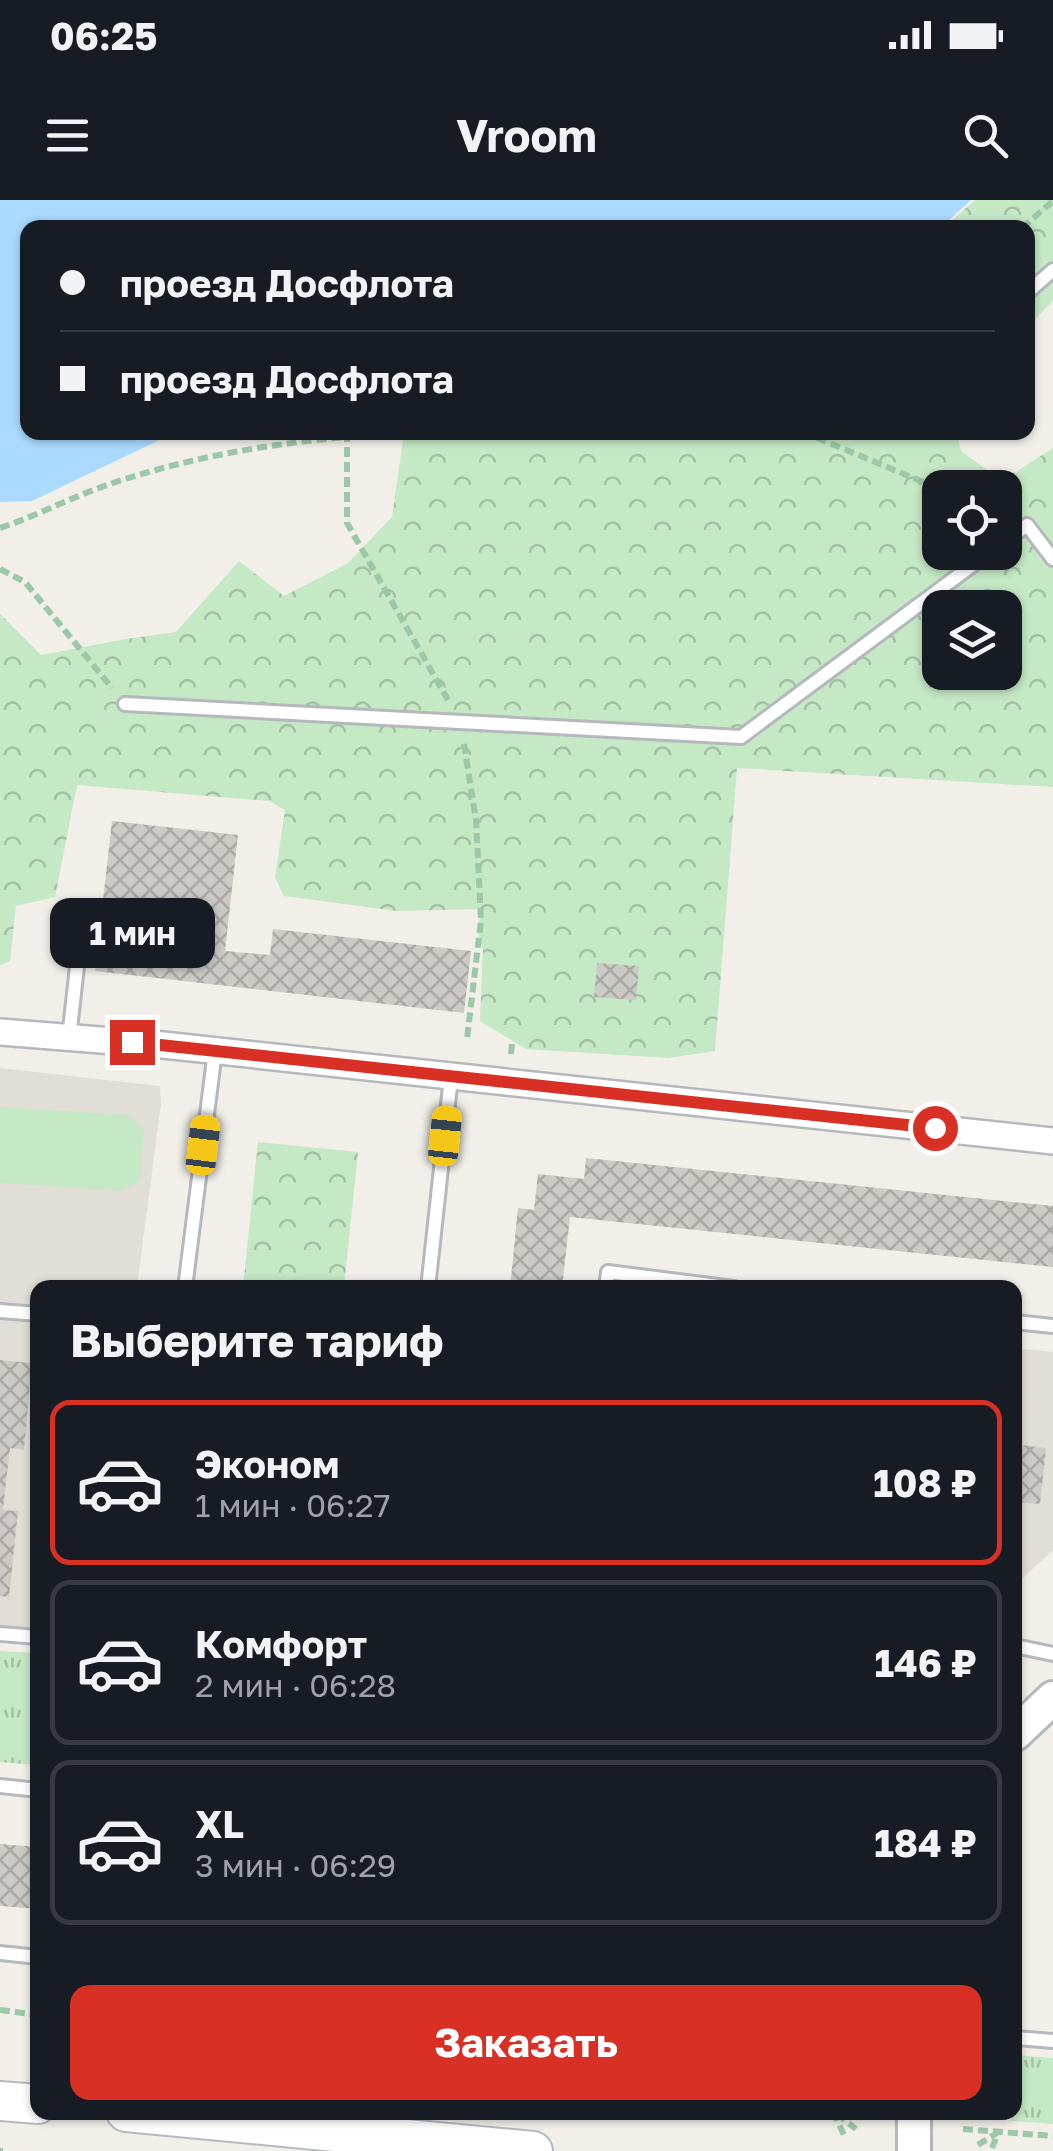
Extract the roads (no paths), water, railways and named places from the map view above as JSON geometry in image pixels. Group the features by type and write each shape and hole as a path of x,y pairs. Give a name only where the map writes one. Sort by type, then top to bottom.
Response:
{"main road":[{"path":"0,2101 30,2103"},
{"path":"192,2120 392,2144 534,2151"}],"street":[{"path":"0,1032 214,1051 1053,1141"},
{"path":"1022,1727 1053,1698"},
{"path":"914,2120 914,2151"}],"lane":[{"path":"1022,529 1027,525 1053,559"},
{"path":"125,704 742,737 966,570"},
{"path":"69,1038 80,940 90,928 100,925"},
{"path":"187,1280 214,1051"},
{"path":"429,1280 451,1077"},
{"path":"607,1280 608,1272 671,1280"},
{"path":"0,1311 30,1313"},
{"path":"1022,1323 1053,1326"},
{"path":"0,1634 30,1636"},
{"path":"1022,1647 1053,1654"},
{"path":"0,1786 30,1789"},
{"path":"0,1953 30,1956"},
{"path":"1022,2039 1053,2041"}],"water":[{"path":"0,200 971,200 949,220 20,220 20,440 159,440 32,501 0,502"}]}
